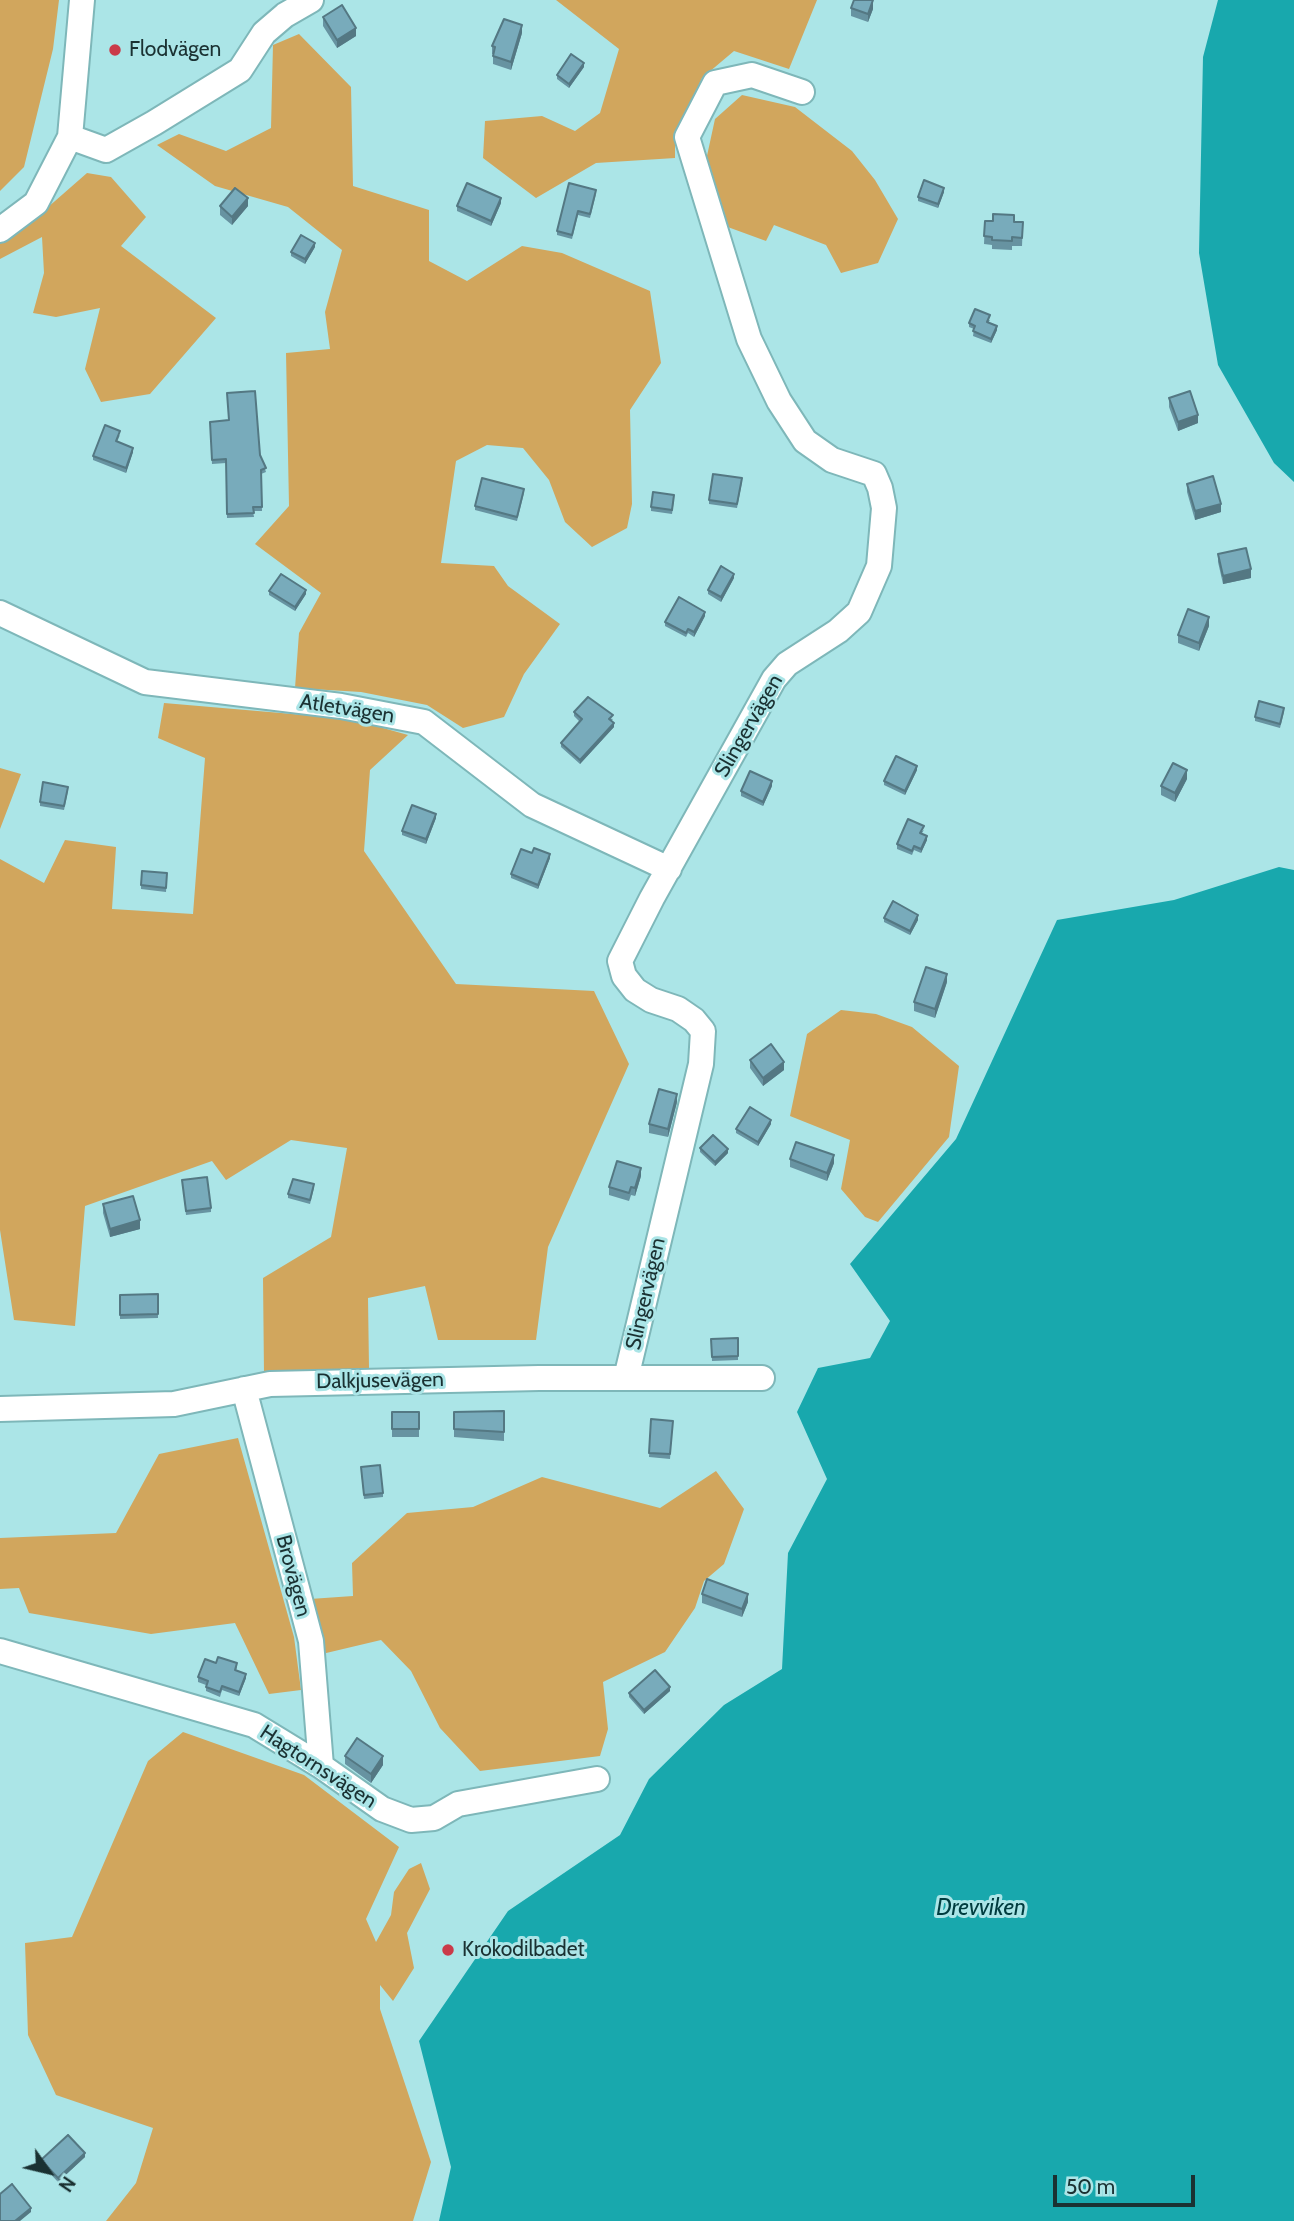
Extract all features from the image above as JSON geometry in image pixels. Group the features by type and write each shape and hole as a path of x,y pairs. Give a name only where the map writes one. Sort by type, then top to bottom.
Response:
{"street":[{"path":"0,230 36,203 70,137 82,0"},
{"path":"70,137 106,150 142,130 240,70 264,33 285,15 311,0"},
{"name":"Slingervägen","path":"626,1378 701,1064 703,1031 694,1020 678,1009 651,1000 635,990 624,976 621,961 774,679 787,664 838,631 859,612 879,566 884,508 874,474 832,460 805,441 779,401 749,339 687,137 715,83 752,75 802,92"},
{"name":"Atletvägen","path":"0,613 145,682 341,706 424,722 532,805 669,869"},
{"name":"Dalkjusevägen","path":"0,1409 174,1404 270,1384 762,1378"},
{"name":"Brovägen","path":"244,1390 310,1641 321,1766"},
{"name":"Hagtornsvägen","path":"0,1651 254,1725 321,1766 382,1809 411,1820 434,1818 458,1804 597,1779"}],"shaded area":[{"path":"0,0 59,0 53,49 24,167 0,191"},
{"path":"556,0 817,0 789,69 734,51 702,78 675,136 675,158 596,163 536,198 483,158 485,121 542,116 575,131 600,113 619,49"},
{"path":"299,34 351,87 353,186 429,210 429,261 467,281 522,246 562,253 650,291 661,363 630,410 632,504 627,528 592,547 565,522 549,480 523,448 487,445 456,461 441,563 494,566 508,586 560,624 524,674 504,717 463,728 427,705 361,692 295,688 299,633 321,593 255,544 289,506 286,353 330,349 325,312 342,250 288,207 215,186 157,145 179,134 226,151 271,128 273,45"},
{"path":"742,95 795,107 852,151 875,180 898,219 878,263 841,273 826,245 774,225 766,241 725,226 705,165 715,119"},
{"path":"87,173 111,177 146,217 121,246 216,318 150,394 101,402 85,369 100,308 56,317 33,313 44,273 42,237 0,259 0,242 47,208"},
{"path":"164,703 351,719 408,735 370,770 364,851 456,984 594,991 629,1064 548,1247 536,1340 438,1340 425,1286 368,1298 369,1368 264,1374 263,1278 331,1237 347,1148 291,1140 226,1180 212,1161 85,1206 75,1326 14,1320 0,1230 0,859 44,883 65,840 116,847 112,909 193,914 205,758 158,738"},
{"path":"0,768 21,774 0,829"},
{"path":"841,1010 876,1014 912,1027 959,1066 949,1137 878,1222 865,1217 841,1189 850,1140 790,1116 807,1034"},
{"path":"238,1438 294,1637 301,1690 269,1694 235,1623 151,1634 29,1613 19,1588 0,1589 0,1538 116,1533 159,1454"},
{"path":"716,1471 744,1509 724,1564 704,1581 695,1608 665,1652 603,1682 608,1729 600,1756 480,1771 440,1728 411,1671 381,1640 322,1654 310,1599 353,1596 352,1563 407,1513 473,1507 542,1477 660,1508"},
{"path":"183,1732 304,1775 399,1847 366,1919 376,1942 391,1915 394,1892 409,1869 421,1863 430,1889 407,1933 414,1968 393,2001 380,1985 380,2009 431,2162 413,2221 106,2221 136,2183 153,2128 56,2095 28,2035 25,1943 72,1937 148,1761"}],"water":[{"path":"1218,0 1294,0 1294,482 1274,463 1218,365 1199,253 1203,57"},
{"name":"Drevviken","path":"1279,867 1294,870 1294,2221 439,2221 451,2167 419,2041 508,1911 620,1835 649,1779 724,1705 782,1669 788,1553 827,1479 797,1412 818,1368 870,1358 890,1321 850,1264 956,1139 1057,920 1174,900"}],"building":[{"path":"854,0 873,0 868,14 851,8"},
{"path":"342,5 356,28 337,40 323,17"},
{"path":"504,19 522,25 511,62 493,56 495,47 492,46"},
{"path":"571,54 584,63 569,84 557,75"},
{"path":"924,180 944,188 938,204 918,197"},
{"path":"467,183 501,198 491,221 457,206"},
{"path":"569,183 596,190 590,214 578,211 572,235 557,231"},
{"path":"235,188 248,198 232,217 220,206"},
{"path":"993,214 1014,215 1014,222 1023,222 1022,238 1012,237 1012,241 992,240 992,237 984,236 985,221 993,221"},
{"path":"301,235 315,243 305,259 291,252"},
{"path":"975,309 990,315 987,322 997,326 991,339 973,331 975,326 969,323"},
{"path":"255,391 260,455 266,468 261,470 262,507 253,507 254,513 227,514 226,459 212,460 210,422 229,420 227,393"},
{"path":"1190,391 1198,415 1178,422 1169,398"},
{"path":"105,425 120,431 116,441 133,448 126,468 93,456"},
{"path":"713,474 742,478 737,504 709,500"},
{"path":"1213,476 1221,504 1195,511 1187,484"},
{"path":"482,478 524,489 517,517 475,506"},
{"path":"653,492 674,495 672,510 651,507"},
{"path":"1246,548 1251,569 1223,576 1218,554"},
{"path":"721,566 734,574 721,597 708,590"},
{"path":"281,574 306,590 295,607 269,591"},
{"path":"679,597 705,612 694,632 688,629 686,633 665,622"},
{"path":"1188,609 1209,617 1199,643 1178,635"},
{"path":"588,697 613,715 609,719 614,723 580,760 561,743 582,719 574,712"},
{"path":"1259,701 1284,708 1280,724 1255,717"},
{"path":"896,756 917,766 905,791 884,781"},
{"path":"1173,763 1187,770 1175,793 1161,786"},
{"path":"750,771 772,781 763,802 741,791"},
{"path":"43,782 68,787 64,806 40,802"},
{"path":"412,805 436,814 426,839 402,831"},
{"path":"908,819 924,826 920,833 927,836 921,849 914,846 912,851 897,844"},
{"path":"534,848 550,854 538,885 511,874 521,849 532,853"},
{"path":"142,871 167,873 166,888 141,885"},
{"path":"893,901 918,915 910,931 884,918"},
{"path":"926,967 947,974 935,1009 914,1002"},
{"path":"771,1044 784,1062 763,1078 750,1060"},
{"path":"659,1089 677,1094 668,1129 649,1124"},
{"path":"750,1107 771,1120 758,1142 736,1129"},
{"path":"713,1135 728,1149 715,1162 700,1148"},
{"path":"796,1142 834,1155 827,1173 790,1159"},
{"path":"617,1161 641,1168 635,1188 631,1187 629,1193 609,1187"},
{"path":"207,1177 211,1208 186,1211 182,1180"},
{"path":"293,1179 314,1184 310,1200 288,1194"},
{"path":"133,1196 140,1220 110,1229 103,1204"},
{"path":"158,1294 158,1314 120,1315 120,1295"},
{"path":"738,1338 738,1356 712,1357 711,1339"},
{"path":"504,1411 504,1432 454,1429 454,1412"},
{"path":"392,1412 419,1412 419,1429 392,1429"},
{"path":"651,1419 673,1421 670,1454 649,1453"},
{"path":"380,1465 383,1493 364,1495 361,1467"},
{"path":"707,1579 748,1594 742,1609 702,1594"},
{"path":"218,1657 237,1663 235,1670 246,1674 239,1692 222,1686 220,1692 206,1687 208,1681 198,1677 205,1659 216,1663"},
{"path":"655,1670 670,1687 644,1710 629,1693"},
{"path":"357,1738 383,1756 371,1774 345,1756"},
{"path":"68,2135 85,2153 58,2178 41,2160"},
{"path":"12,2184 31,2208 15,2221 0,2221 0,2194"}],"place":[{"name":"Flodvägen","path":"115,50"},
{"name":"Krokodilbadet","path":"448,1950"}]}
